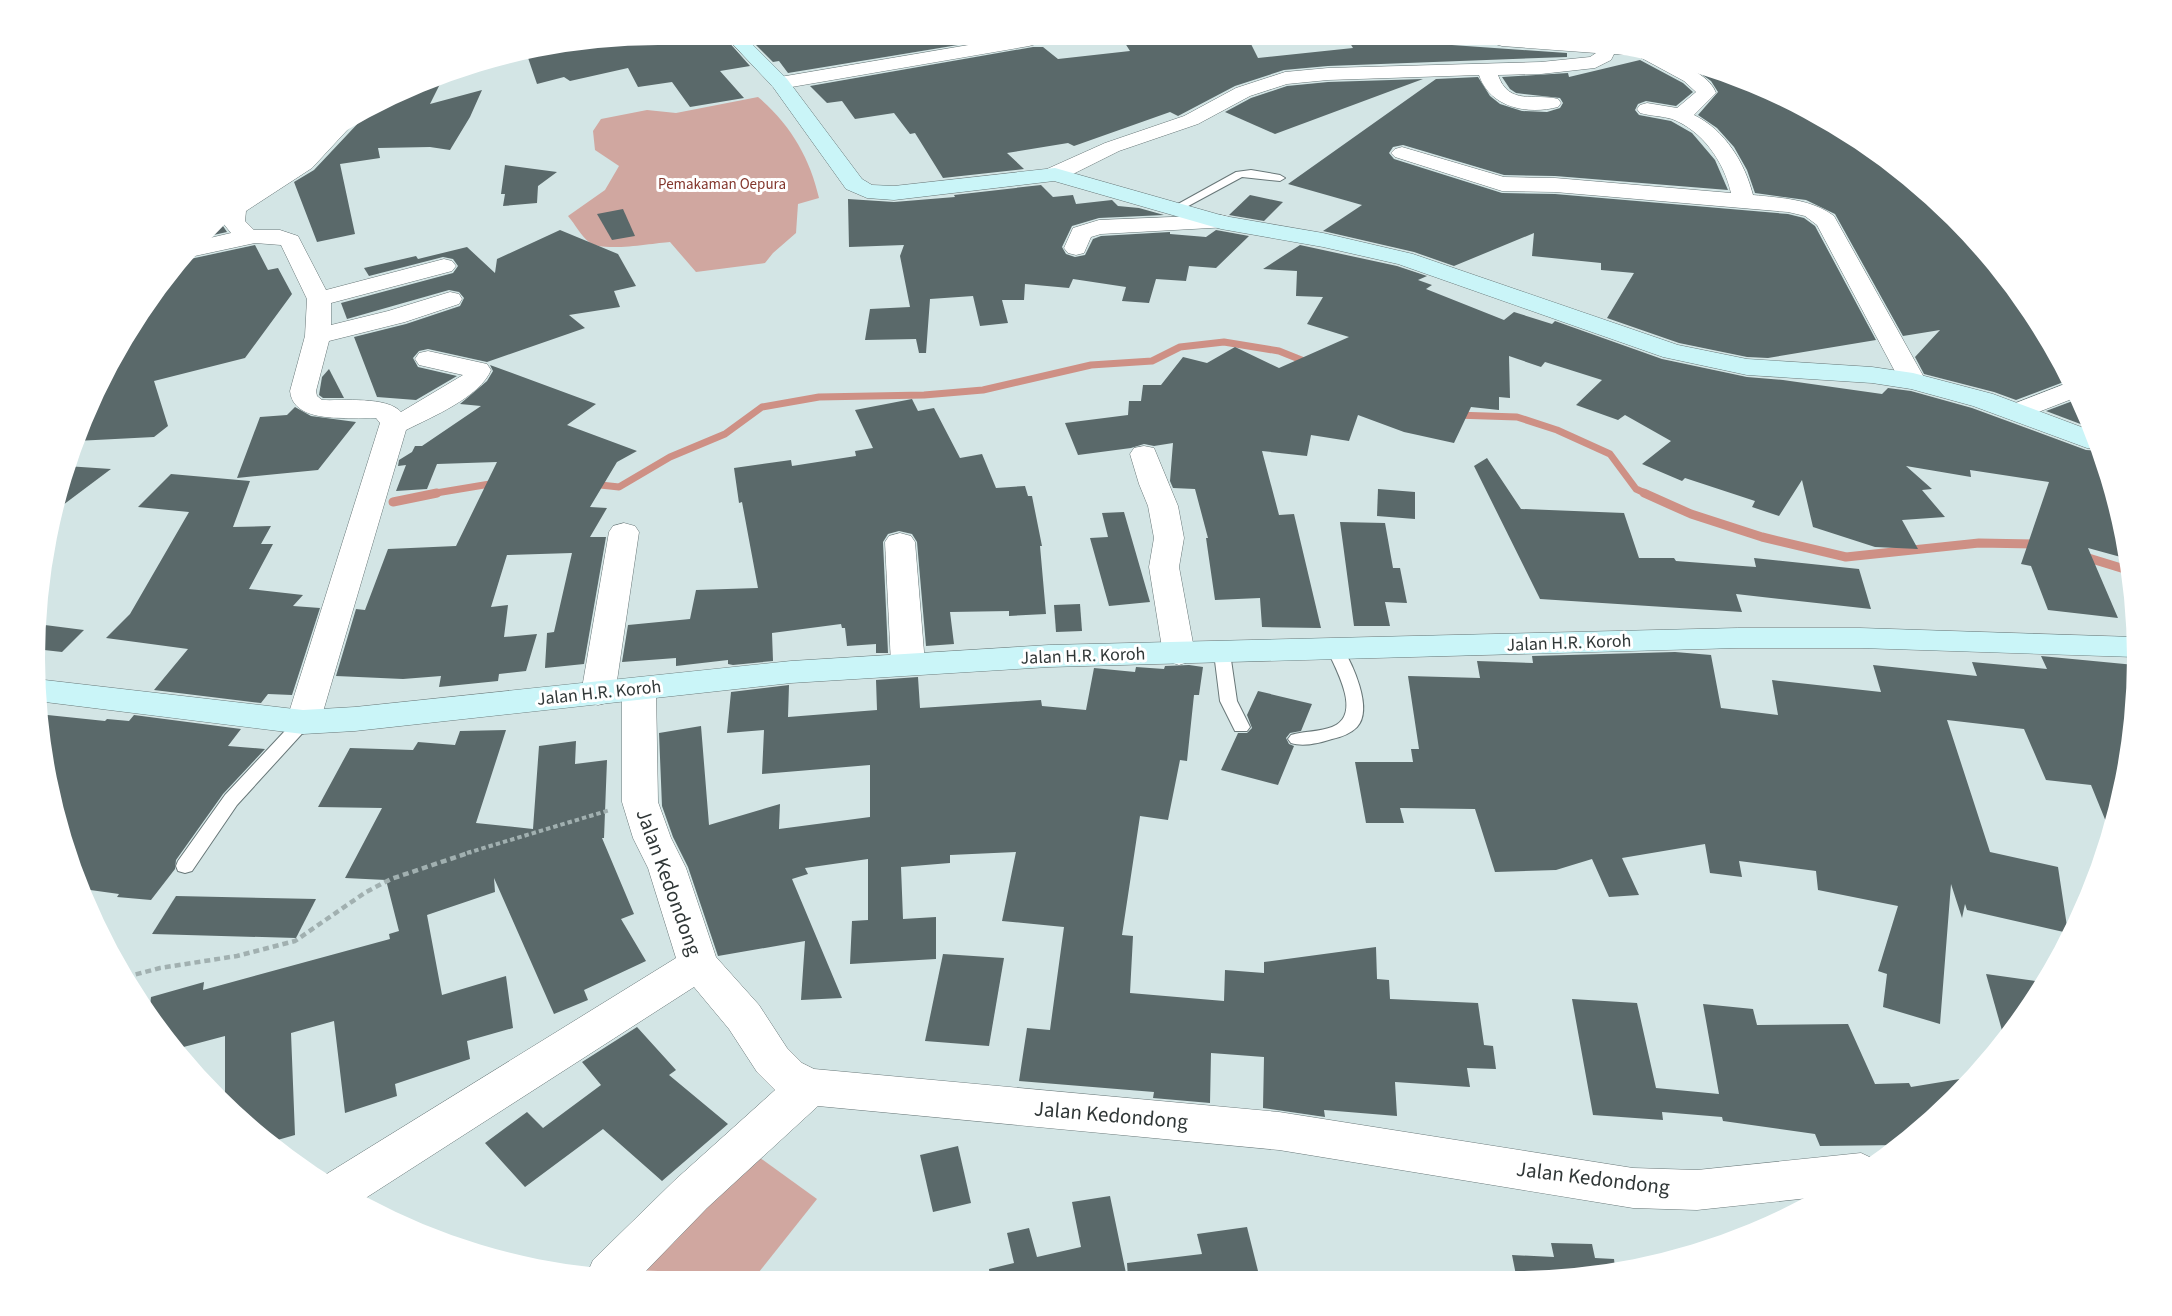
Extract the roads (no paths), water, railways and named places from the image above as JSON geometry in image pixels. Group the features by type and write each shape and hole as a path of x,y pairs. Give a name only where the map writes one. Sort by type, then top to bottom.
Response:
{"street":[{"path":"743,45 780,83 854,184 867,191 894,193 1055,174 1112,147 1191,120 1263,84 1285,78 1328,74 1541,68 1595,62 1604,56 1605,52"},
{"path":"780,83 1000,45"},
{"path":"1667,65 1691,77 1705,89 1706,93 1682,116"},
{"path":"1486,69 1495,91 1502,95 1520,101 1551,104"},
{"path":"1647,110 1682,116 1706,131 1720,146 1740,181 1744,202"},
{"path":"263,190 304,163 321,145"},
{"path":"1402,153 1502,184 1555,185 1744,202 1803,208 1821,215 1913,381"},
{"path":"1055,174 1221,222 1323,240 1405,259 1587,325 1694,358 1748,367 1872,375 1913,381 1983,400 2085,438"},
{"path":"233,217 234,223 249,238"},
{"path":"1076,248 1081,233 1099,227 1221,222"},
{"path":"204,247 249,238 277,237 290,241 319,299 318,336 303,392 307,403 322,408 380,410 389,414 394,426 303,722"},
{"path":"319,299 444,266"},
{"path":"318,336 396,317 450,299"},
{"path":"394,426 427,409 474,379 478,369 428,359"},
{"path":"2018,412 2066,392"},
{"path":"1144,454 1162,506 1168,538 1164,567 1179,654"},
{"path":"598,693 624,531"},
{"path":"900,542 908,664"},
{"name":"Jalan H.R. Koroh","path":"46,691 303,722 356,719 791,672 1049,657 1738,638 1860,638 2127,647"},
{"name":"Jalan Kedondong","path":"639,689 640,802 652,838 667,868 698,964 744,1017 772,1060 787,1076 809,1086 1279,1131 1633,1188 1697,1190 1844,1175"},
{"path":"346,1186 698,964"},
{"path":"616,1270 691,1194 809,1086"}],"lane":[{"path":"1175,209 1240,174 1251,173 1280,178"},
{"path":"1297,739 1339,733 1353,721 1357,707 1355,695 1335,649"},
{"path":"1222,652 1227,695 1234,717 1241,727"},
{"path":"185,866 231,800 303,722"}],"waterway":[{"path":"591,484 619,487 670,457 725,434 762,407 819,397 924,395 983,390 1091,365 1152,361 1180,347 1224,342 1279,351 1309,363"},
{"path":"1455,415 1517,417 1557,430 1610,454 1636,489 1647,494"},
{"path":"430,494 496,483"},
{"path":"393,502 437,493"},
{"path":"1644,493 1691,514 1762,537 1846,557 1979,543 2041,544"},
{"path":"2082,556 2120,568"}],"park label":[{"name":"Pemakaman Oepura","path":"722,184"}]}
